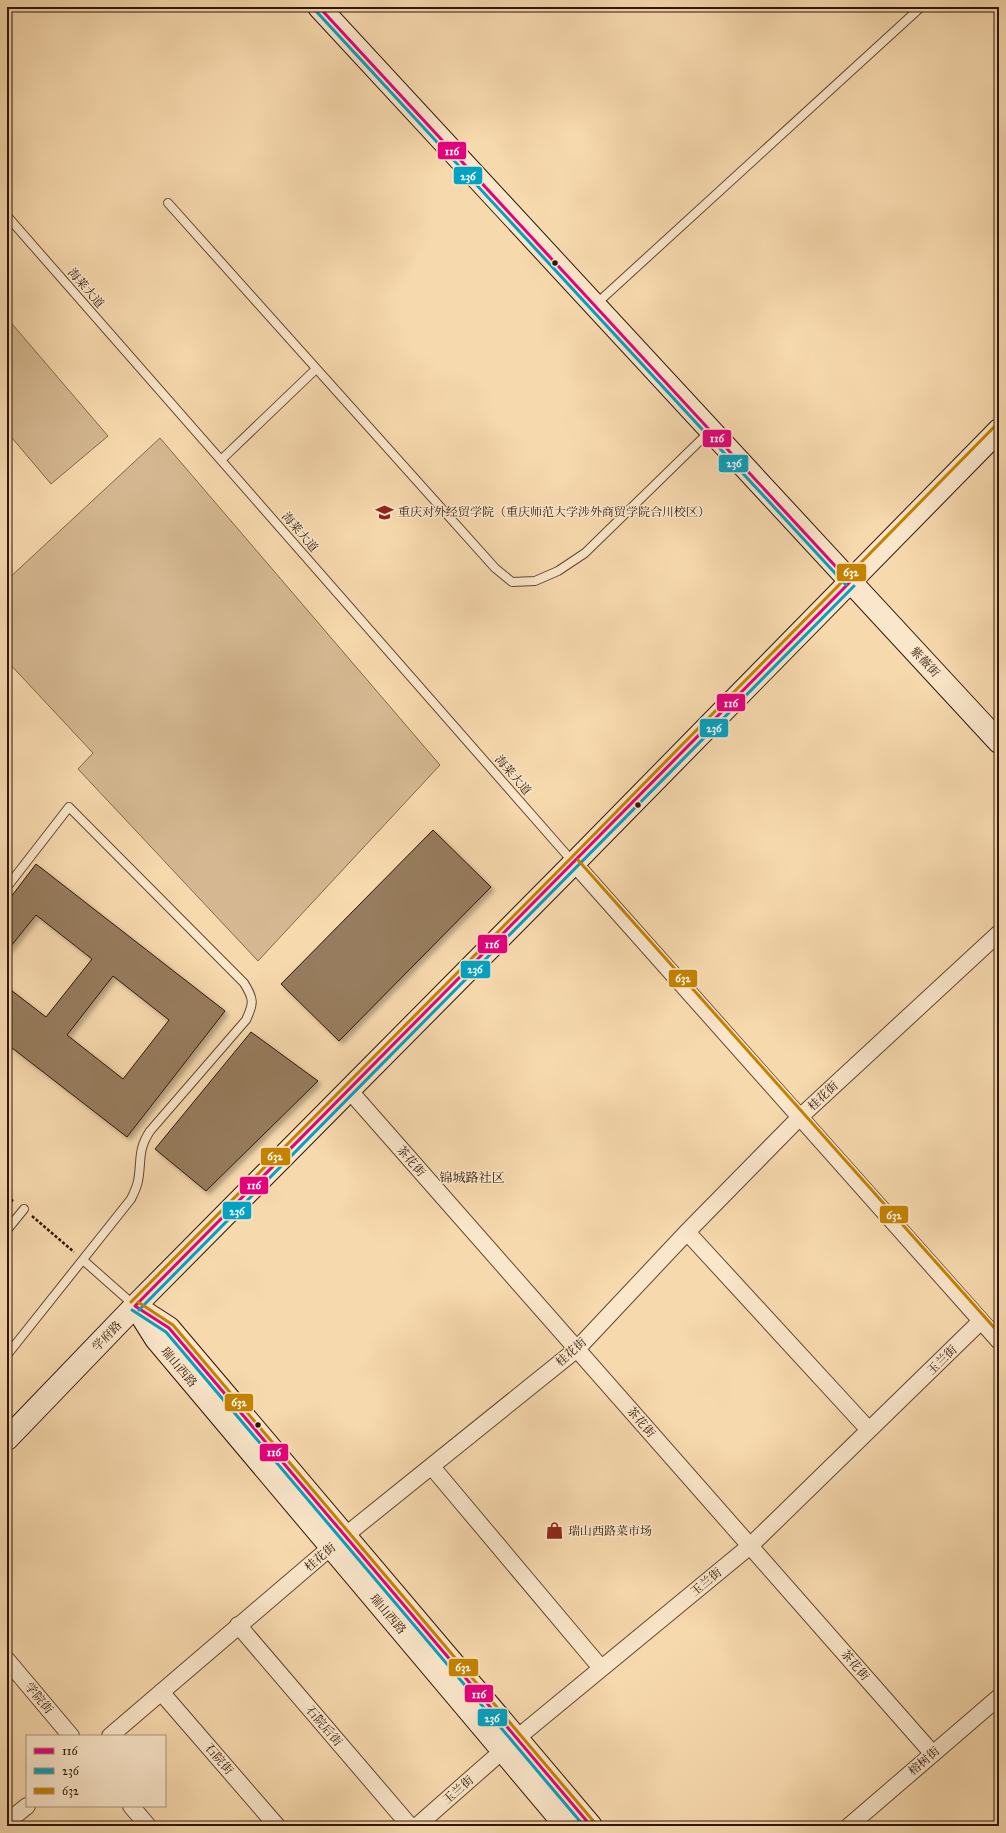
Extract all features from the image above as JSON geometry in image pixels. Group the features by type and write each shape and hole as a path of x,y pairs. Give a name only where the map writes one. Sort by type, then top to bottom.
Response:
{"main road":[{"name":"紫薇街","path":"318,7 999,742"},
{"name":"学府路","path":"7,1439 135,1306 574,863 999,430"},
{"name":"瑞山西路","path":"135,1306 156,1339 338,1542 510,1744 591,1826"},
{"name":"瑞山西路","path":"510,1744 566,1826"}],"street":[{"path":"574,863 999,1341"},
{"name":"桂花街","path":"111,1735 238,1625 338,1542 577,1349 687,1232 800,1117 999,933"},
{"name":"茶花街","path":"349,1090 933,1754"},
{"path":"687,1232 869,1430"},
{"name":"玉兰街","path":"417,1826 510,1744 750,1546 981,1321"},
{"path":"432,1467 601,1668"},
{"name":"石院后街","path":"238,1625 410,1826"},
{"name":"学院街","path":"7,1660 70,1735"},
{"name":"石院街","path":"161,1692 277,1826"},
{"name":"榕树街","path":"849,1826 999,1697"},
{"path":"7,1822 26,1807"},
{"path":"132,1807 148,1826"}],"lane":[{"path":"594,305 921,7"},
{"path":"168,203 494,568 512,582 535,581 558,570 585,553 711,431"},
{"name":"海莱大道","path":"7,216 574,863"},
{"path":"221,460 316,369"},
{"path":"7,887 69,807 244,983 252,996 252,1008 246,1020 150,1131 143,1142 140,1151 138,1182 131,1199 7,1355"},
{"path":"7,1230 24,1209"},
{"path":"83,1260 135,1306"}],"path":[{"path":"24,1209 83,1260"}],"shaded area":[{"path":"7,318 108,436 51,484 7,432"},
{"path":"160,438 440,765 258,961 78,769 93,753 7,661 7,580"}],"building":[{"path":"433,830 491,887 339,1041 281,984"},
{"path":"36,864 225,1011 127,1137 7,1044 7,987 46,1017 92,959 36,915 7,951 7,902","holes":["113,976 169,1020 123,1079 67,1035"]},
{"path":"251,1032 318,1081 206,1191 155,1149"}],"transit line":[{"name":"116","path":"319,7 850,582"},
{"name":"236","path":"315,10 846,585"},
{"name":"632","path":"131,1302 570,859 995,426"},
{"name":"116","path":"135,1306 850,582"},
{"name":"236","path":"139,1310 854,586"},
{"name":"632","path":"578,860 999,1333"},
{"name":"632","path":"138,1302 173,1325 595,1823"},
{"name":"116","path":"135,1306 169,1328 591,1826"},
{"name":"236","path":"132,1310 166,1332 584,1826"}],"place":[{"name":"重庆对外经贸学院（重庆师范大学涉外商贸学院合川校区）","path":"385,512"},
{"name":"瑞山西路菜市场","path":"555,1531"}],"district":[{"name":"锦城路社区","path":"472,1177"}]}
